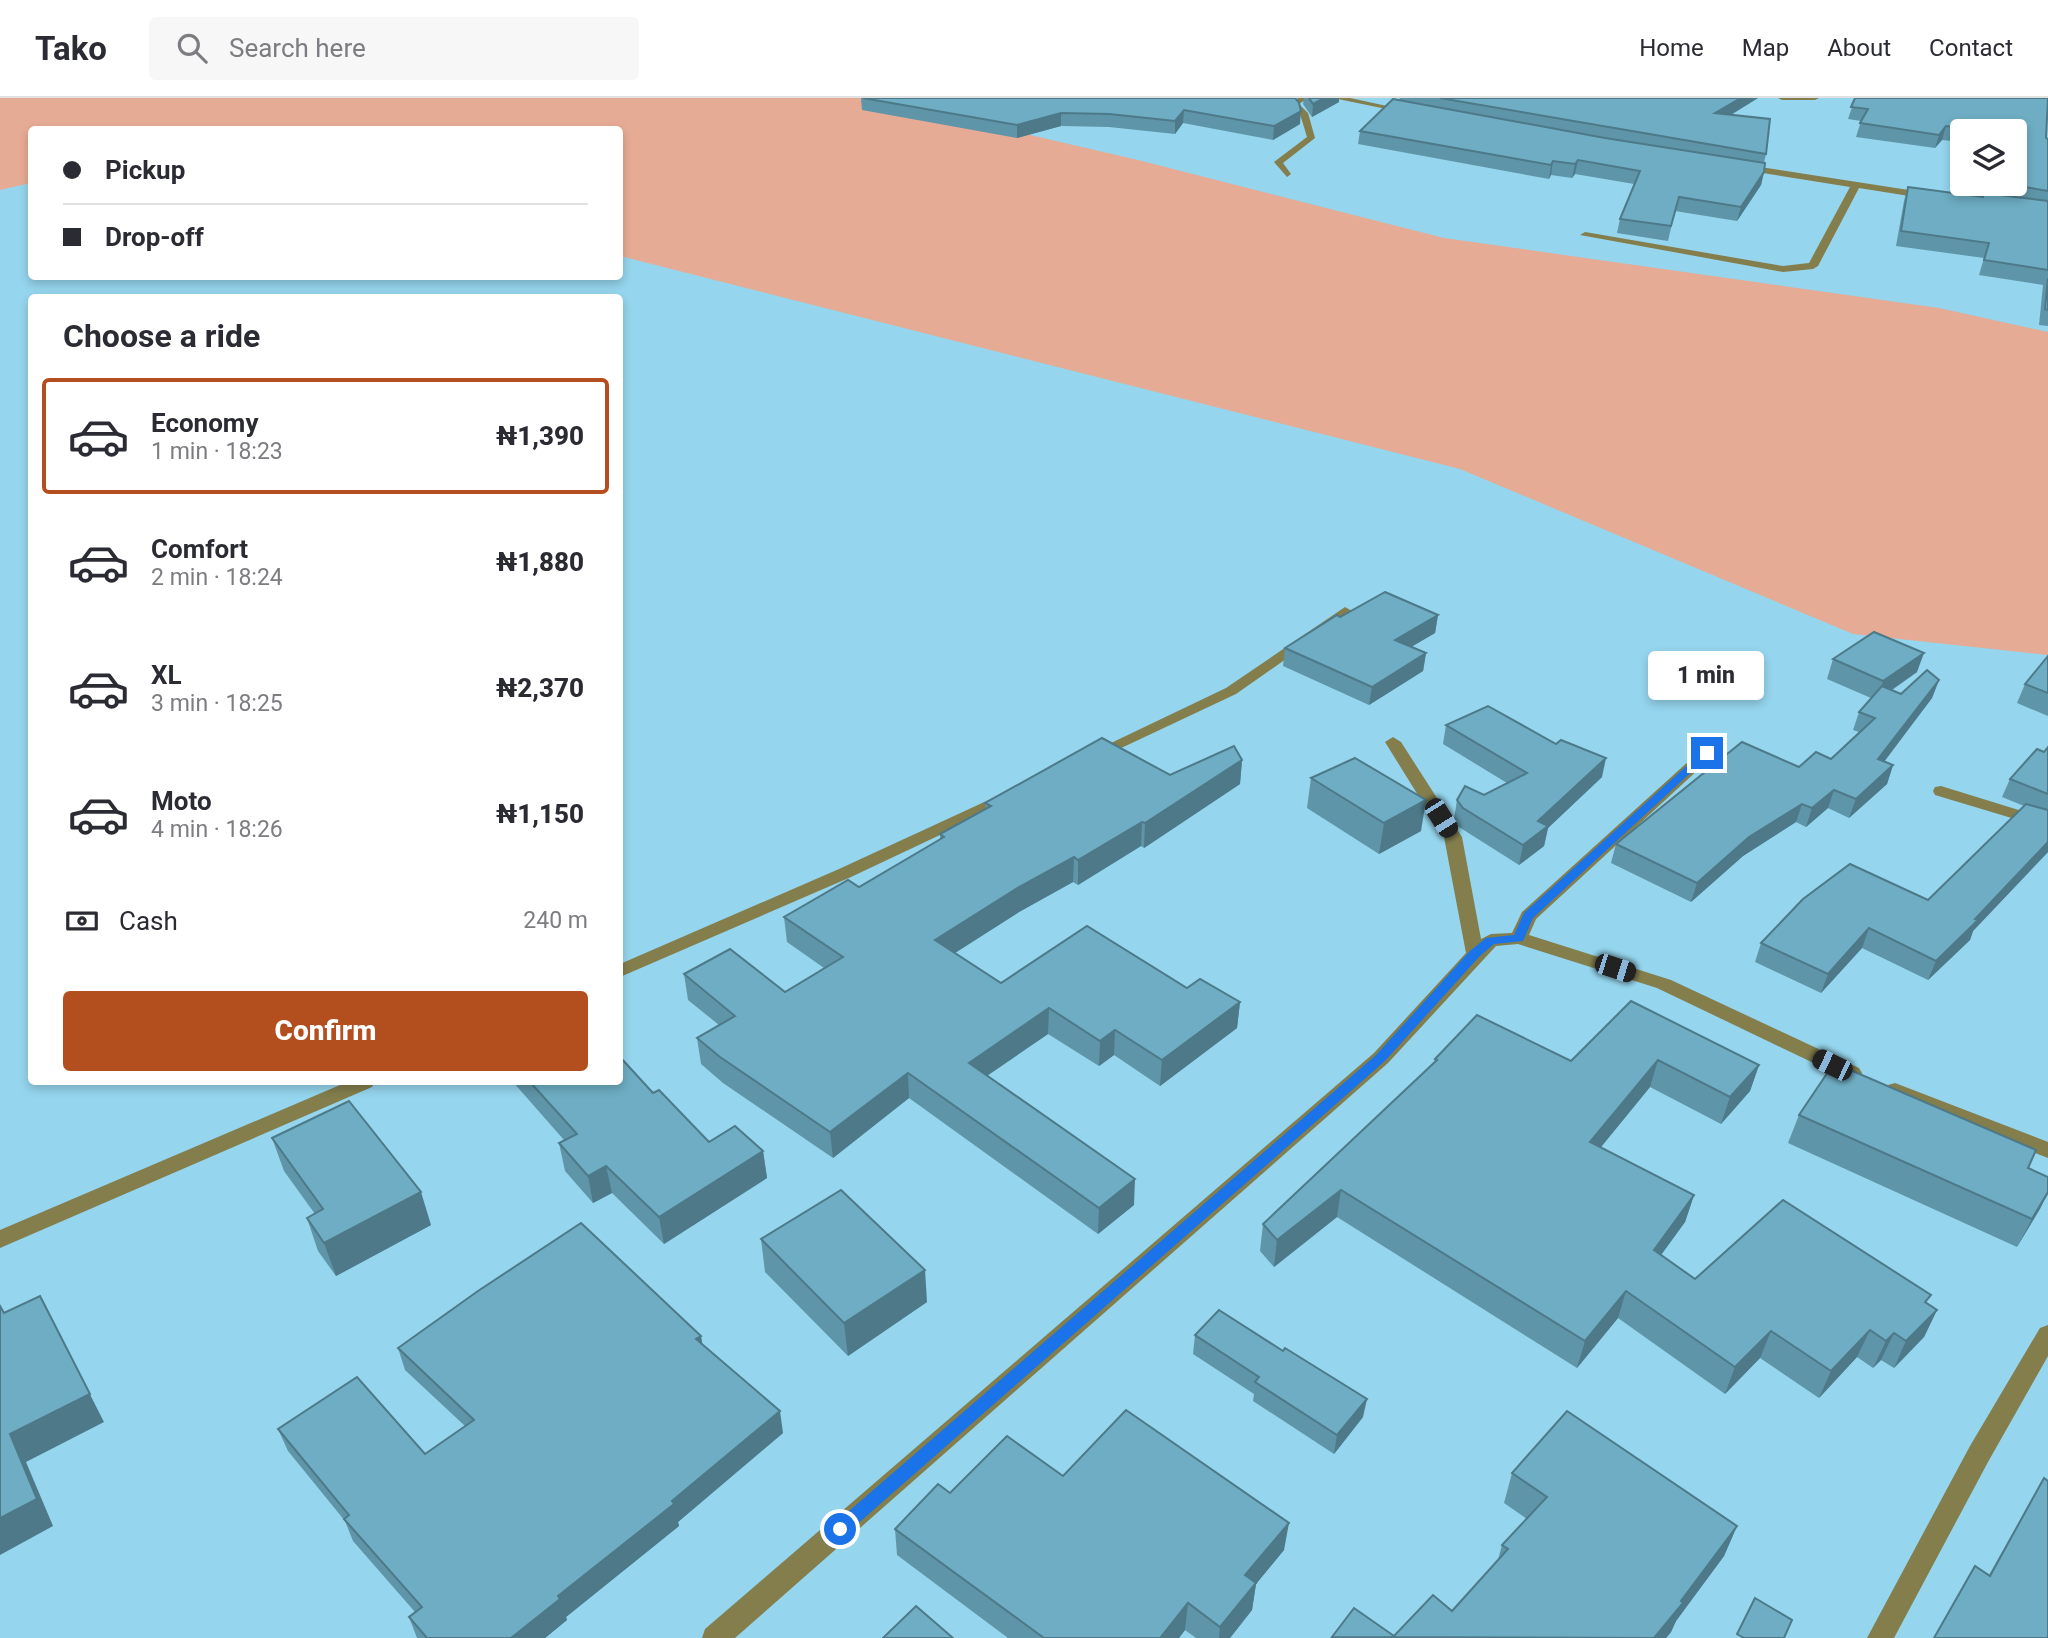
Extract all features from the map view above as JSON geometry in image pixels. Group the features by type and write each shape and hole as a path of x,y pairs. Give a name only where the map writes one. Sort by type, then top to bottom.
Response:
{"street":[{"path":"1287,174 1278,162 1311,138 1304,113 1294,104 1304,98"},
{"path":"1337,98 1418,113"},
{"path":"1782,98 1815,98"},
{"path":"1732,166 1937,197"},
{"path":"1585,235 1783,269 1801,269 1813,266 1855,186"},
{"path":"1082,761 1231,691 1345,611"},
{"path":"1393,742 1453,837 1475,954"},
{"path":"1519,938 1528,916 1707,753"},
{"path":"623,970 845,873 1019,791"},
{"path":"1941,791 2048,824"},
{"path":"715,1638 1381,1058 1475,954 1491,940 1519,938 1664,984 1832,1065 2048,1150"},
{"path":"0,1239 358,1085"},
{"path":"1880,1638 1979,1454 2048,1335"}],"shaded area":[{"path":"0,98 870,98 1138,160 1444,238 1939,308 2048,332 2048,655 1853,634 1460,469 623,257 623,126 28,126 28,184 0,190"}],"building":[{"path":"863,98 1295,98 1301,111 1274,126 1184,110 1175,121 1109,114 1061,113 1017,125"},
{"path":"1309,98 1324,98 1313,104"},
{"path":"1440,98 1741,98 1715,113 1770,119 1766,154"},
{"path":"1855,98 2048,98 2048,191 2027,187 2027,119 1950,119 1950,126 1946,126 1939,135 1860,123 1868,109 1851,107"},
{"path":"1393,99 1605,138 1765,163 1764,172 1741,207 1679,197 1671,226 1620,219 1640,171 1578,160 1575,164 1553,161 1551,165 1360,131"},
{"path":"1908,187 1950,193 1950,196 2008,196 2048,201 2048,270 1984,260 1989,243 1901,231"},
{"path":"2048,278 2048,310 2045,309"},
{"path":"1385,592 1438,615 1395,640 1426,653 1372,687 1285,648 1337,615 1340,617"},
{"path":"1874,632 1924,653 1883,681 1833,659"},
{"path":"2048,656 2048,693 2025,684"},
{"path":"1927,670 1939,680 1878,759 1893,765 1856,799 1834,790 1812,808 1802,804 1749,837 1697,883 1616,844 1742,742 1799,767 1816,752 1831,759 1875,718 1859,712 1882,686 1901,694"},
{"path":"1488,706 1556,744 1561,740 1606,758 1538,821 1548,826 1523,845 1463,808 1457,800 1465,786 1484,795 1527,773 1446,725"},
{"path":"1102,738 1170,775 1234,746 1242,760 1145,823 1142,822 1078,860 1074,857 1019,887 935,940 1001,983 1087,926 1187,988 1200,979 1240,1002 1162,1060 1115,1030 1100,1041 1049,1008 969,1063 1135,1179 1099,1208 908,1073 830,1132 720,1057 697,1038 735,1016 684,974 730,949 785,992 843,957 784,917 848,880 859,887 944,837 940,834 991,806 985,803"},
{"path":"2048,747 2048,794 2010,779 2037,749 2044,752"},
{"path":"1355,758 1426,800 1384,823 1311,778"},
{"path":"2026,804 2048,810 2048,842 1975,919 1978,920 1936,961 1869,928 1828,974 1761,943 1803,899 1850,864 1928,900"},
{"path":"1631,1001 1759,1065 1730,1097 1658,1060 1590,1142 1694,1195 1654,1250 1695,1279 1783,1200 1931,1295 1925,1302 1937,1310 1906,1341 1894,1333 1886,1341 1870,1330 1831,1371 1771,1331 1735,1367 1626,1291 1585,1341 1341,1190 1277,1240 1263,1224 1437,1060 1435,1059 1477,1015 1571,1061"},
{"path":"623,1060 653,1093 659,1090 709,1142 735,1126 763,1151 659,1217 606,1166 588,1176 559,1143 577,1134 533,1085 623,1085"},
{"path":"1834,1063 2036,1150 2028,1168 2048,1177 2048,1192 2032,1219 1799,1115"},
{"path":"349,1101 421,1192 324,1243 307,1218 323,1209 272,1138"},
{"path":"841,1190 925,1270 844,1323 761,1239"},
{"path":"581,1223 701,1336 696,1339 780,1411 672,1501 674,1504 558,1596 560,1599 511,1638 427,1638 409,1617 422,1607 344,1519 349,1515 278,1429 357,1377 425,1454 474,1420 398,1348"},
{"path":"40,1296 90,1394 10,1434 37,1499 0,1518 0,1306 4,1313"},
{"path":"1219,1310 1283,1351 1285,1348 1367,1399 1337,1435 1255,1382 1259,1377 1195,1335"},
{"path":"1126,1410 1289,1523 1245,1575 1256,1583 1220,1627 1188,1603 1160,1638 1044,1638 895,1529 938,1484 950,1493 1007,1436 1063,1476"},
{"path":"1567,1411 1737,1526 1681,1601 1683,1603 1654,1638 1332,1637 1354,1608 1394,1636 1433,1595 1452,1611 1508,1549 1502,1545 1547,1497 1512,1473"},
{"path":"2044,1478 2048,1481 2048,1638 1934,1638 1975,1566 1990,1576"},
{"path":"1755,1598 1792,1620 1784,1638 1744,1638 1737,1634"},
{"path":"916,1606 953,1638 883,1638"}],"route":[{"path":"840,1529 1381,1058 1475,954 1491,940 1519,938 1528,916 1707,753"}]}
